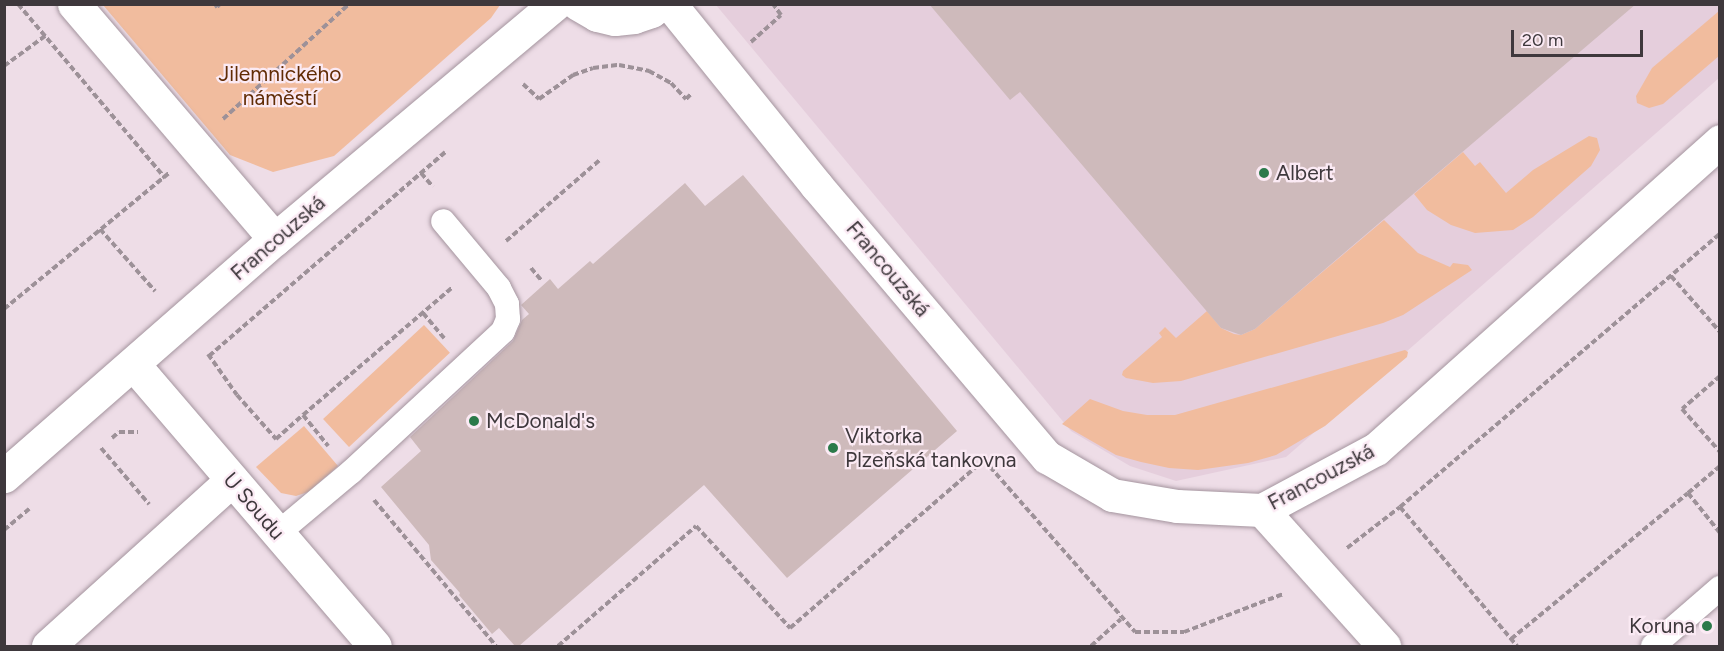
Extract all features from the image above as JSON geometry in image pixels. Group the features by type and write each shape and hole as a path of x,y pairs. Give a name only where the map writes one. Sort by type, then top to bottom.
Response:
{"street":[{"path":"74,4 275,239"},
{"name":"Francouzská","path":"4,476 134,365 275,239 555,4"},
{"path":"578,4 597,15 615,19 634,17 651,11 661,4"},
{"name":"Francouzská","path":"670,4 816,184 1047,457 1112,495 1177,507 1262,510 1376,449 1719,141"},
{"name":"U Soudu","path":"134,365 375,646"},
{"path":"48,646 232,480"},
{"path":"1262,510 1384,646"}],"lane":[{"path":"278,533 351,472 504,330 508,319 507,304 499,288 443,221"},
{"path":"1653,646 1719,588"}],"path":[{"path":"18,4 165,178"},
{"path":"215,4 217,7 220,4"},
{"path":"516,91 525,83 539,99 573,75 593,68 619,65 649,71 671,83 686,99 781,15 773,4"},
{"path":"4,66 45,36"},
{"path":"209,356 447,150"},
{"path":"100,229 182,323 237,395 276,439 303,415 496,646"},
{"path":"1719,234 1671,276 1719,332"},
{"path":"1719,376 1682,409 1719,452"},
{"path":"148,431 120,432 101,448 151,506"},
{"path":"1511,639 1719,466"},
{"path":"1688,493 1719,533"},
{"path":"1400,507 1518,646"},
{"path":"1091,646 1122,619"}],"shaded area":[{"path":"716,5 1719,5 1719,78 1286,457 1176,481 1130,466 1071,431"}],"green space":[{"name":"Jilemnického náměstí","path":"103,5 500,5 491,18 334,156 273,172 230,155"},
{"path":"1719,11 1719,56 1663,104 1649,108 1637,103 1636,96 1652,68"},
{"path":"1589,136 1597,138 1600,150 1591,166 1533,217 1513,230 1475,233 1451,225 1427,210 1414,194 1463,152 1475,166 1480,162 1506,193 1533,170"},
{"path":"1384,220 1418,253 1450,267 1453,263 1468,265 1472,270 1403,315 1383,323 1181,381 1153,383 1126,378 1122,375 1123,371 1162,337 1159,333 1165,327 1176,338 1207,311 1221,328 1234,334 1241,335 1255,329"},
{"path":"424,325 450,353 349,447 323,419"},
{"path":"1405,350 1408,352 1407,357 1325,426 1276,455 1248,463 1198,470 1169,468 1116,455 1062,424 1090,399 1123,411 1147,415 1175,415"},
{"path":"304,426 338,466 308,492 296,496 281,493 256,467"}],"building":[{"name":"Albert","path":"929,4 1636,4 1255,329 1241,335 1221,328 1020,92 1010,100"},
{"path":"743,175 957,431 787,578 704,485 519,646 515,646 499,628 492,634 459,595 460,593 431,560 429,545 381,487 421,451 410,437 513,341 522,320 529,314 521,305 550,279 558,289 590,261 593,264 685,183 705,206"}],"place":[{"name":"Albert","path":"1264,173"},
{"name":"McDonald's","path":"474,421"},
{"name":"Viktorka Plzeňská tankovna","path":"833,448"},
{"name":"Koruna","path":"1707,626"}]}
